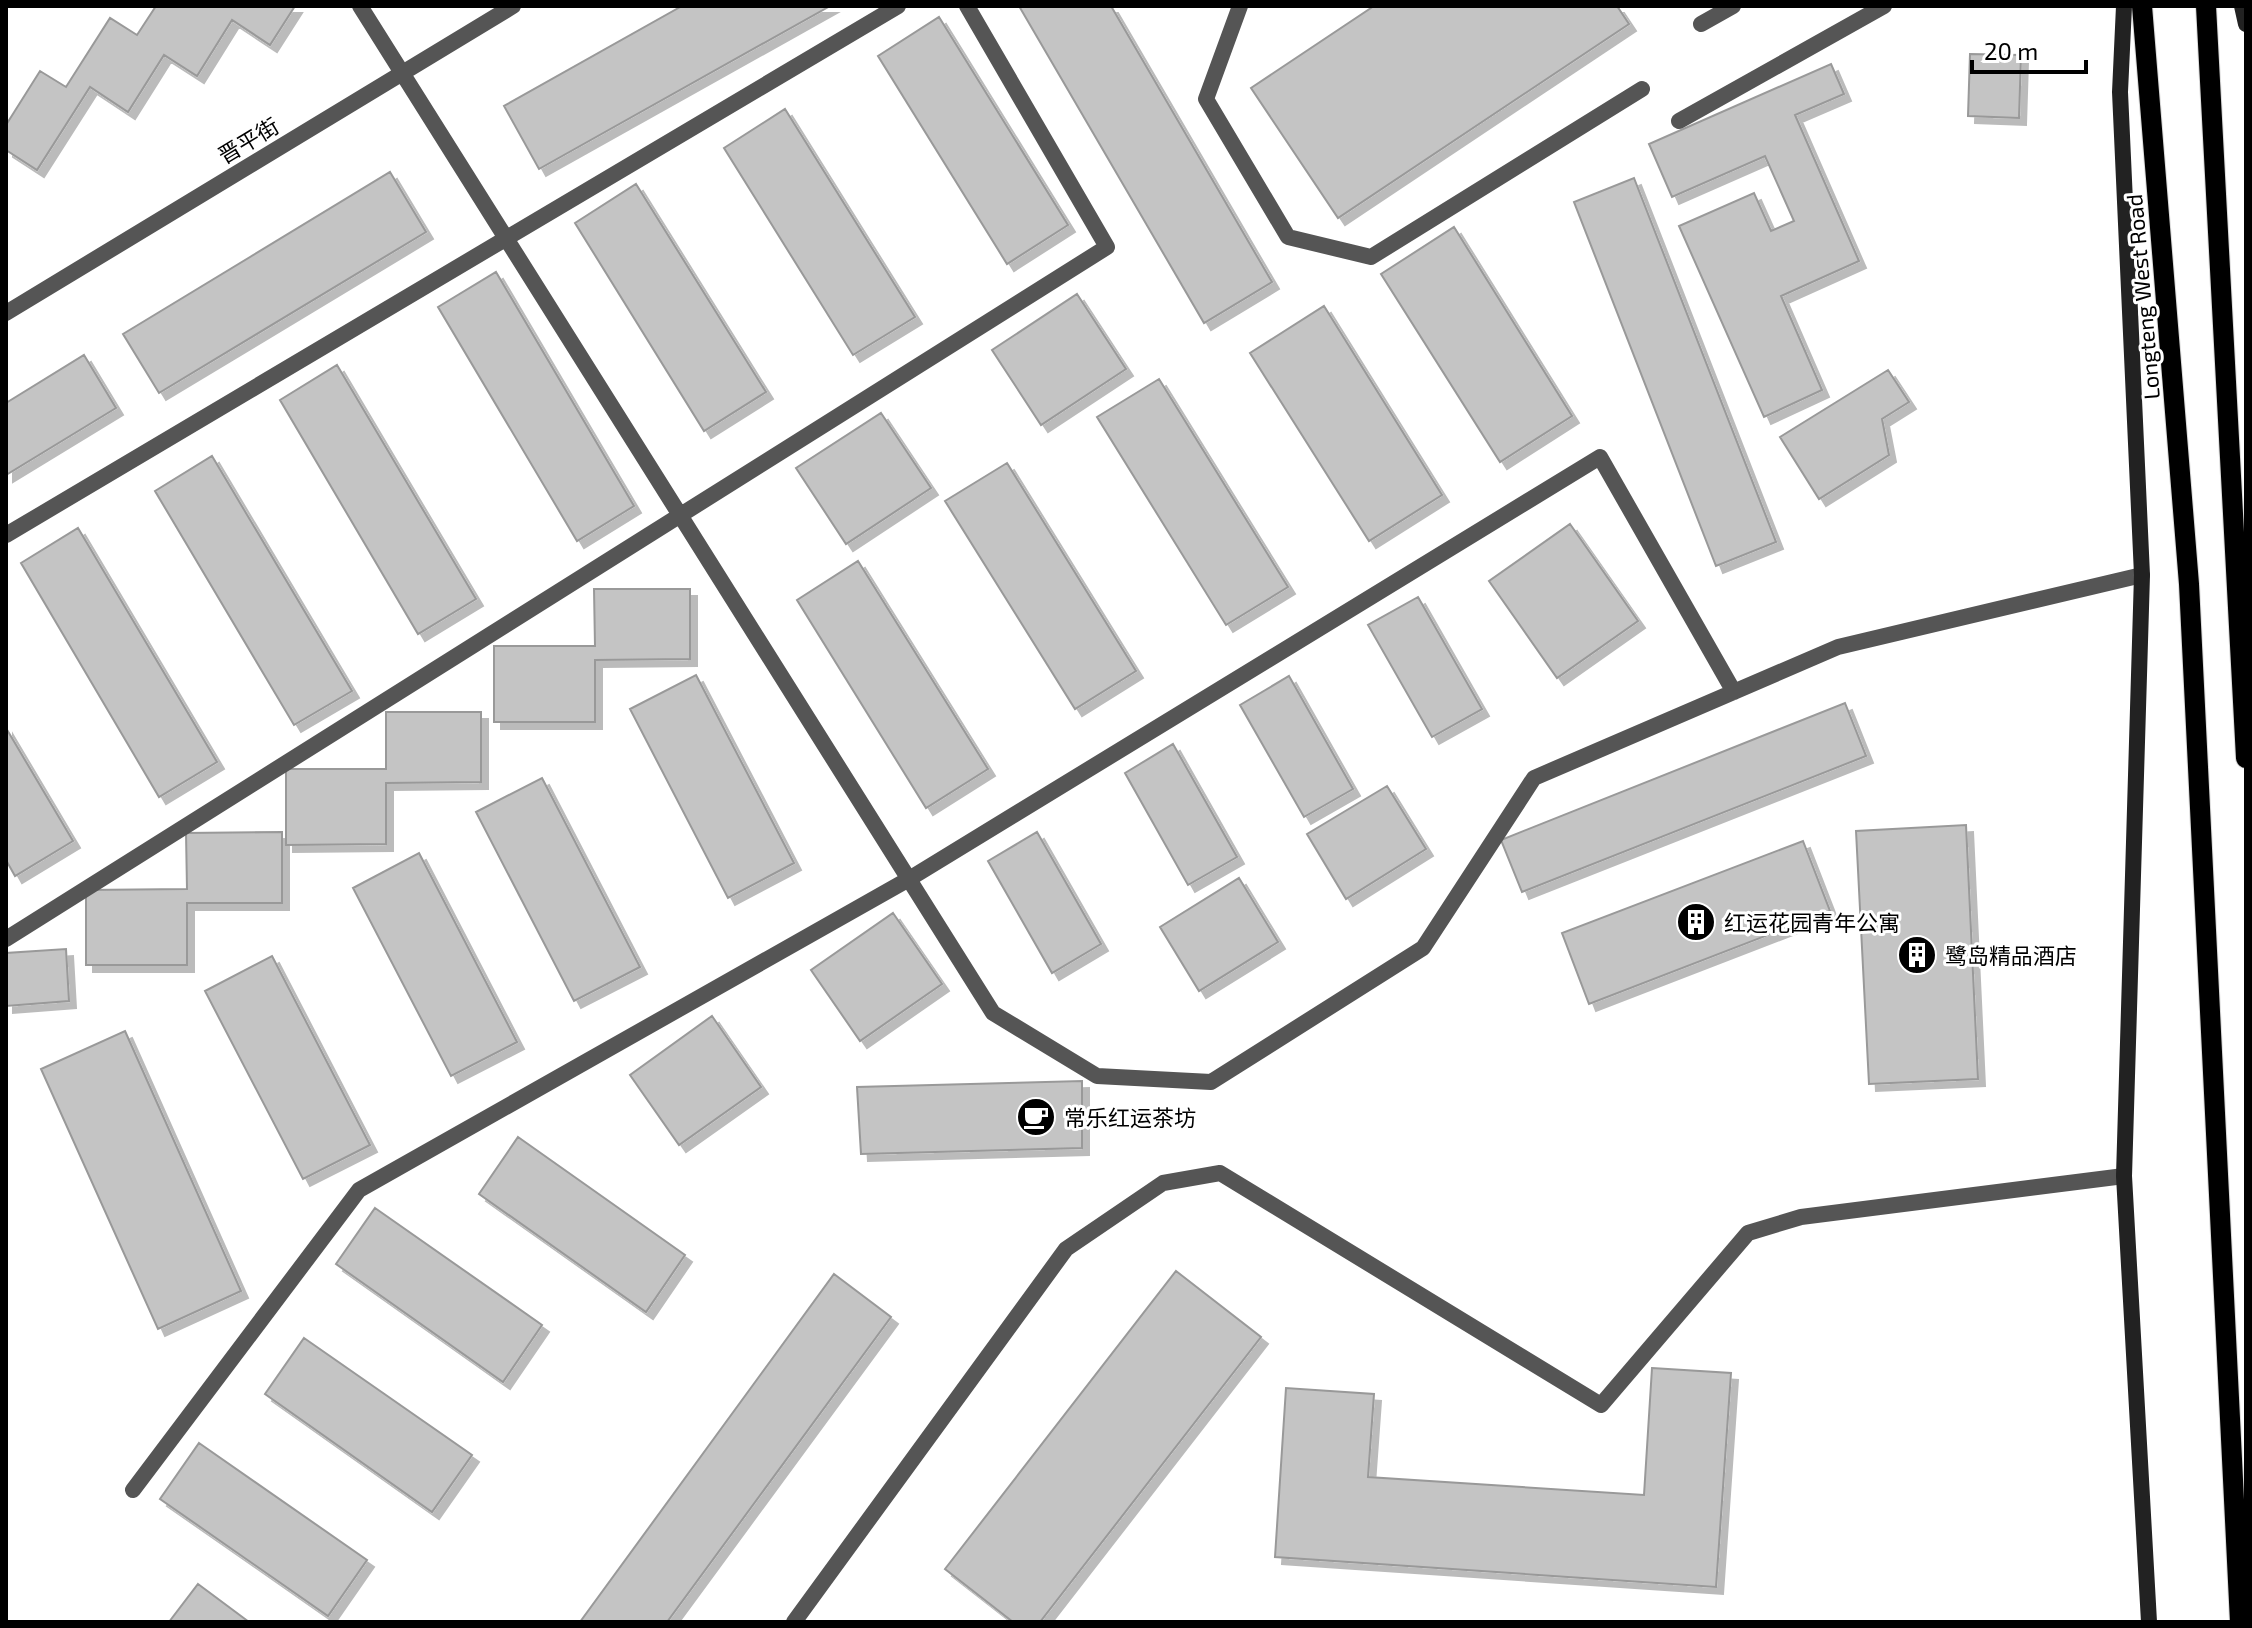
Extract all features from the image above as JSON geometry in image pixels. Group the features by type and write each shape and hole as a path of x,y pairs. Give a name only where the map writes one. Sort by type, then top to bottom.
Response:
{"main road":[{"path":"2124,6 2120,92 2142,575 2124,1176 2149,1622"},
{"name":"Longteng West Road","path":"2142,6 2189,584 2240,1622"},
{"path":"2206,6 2246,758"},
{"path":"2242,6 2246,24"}],"street":[{"path":"360,6 993,1013 1097,1076 1211,1082 1423,948 1534,778 1838,647 2142,575"},
{"name":"晋平街","path":"6,313 513,6"},
{"path":"6,535 898,6"},
{"path":"6,939 1107,247 967,6"},
{"path":"1240,6 1206,99 1288,237 1371,257 1642,89"},
{"path":"1701,24 1733,6"},
{"path":"1679,121 1884,6"},
{"path":"133,1490 359,1190 909,879 1600,457 1734,692"},
{"path":"794,1622 1066,1249 1163,1183 1220,1173 1601,1405 1748,1233 1801,1217 2124,1176"}],"building":[{"path":"156,6 295,6 270,45 232,20 197,76 164,55 128,112 90,87 37,170 6,150 6,125 40,71 66,87 110,18 137,35"},
{"path":"682,6 830,6 539,169 504,106"},
{"path":"1019,6 1111,6 1272,282 1204,323"},
{"path":"1374,6 1617,6 1629,24 1338,218 1251,88"},
{"path":"939,17 1068,225 1007,264 878,56"},
{"path":"1970,54 2021,55 2019,118 1968,116"},
{"path":"1831,64 1844,94 1795,115 1859,261 1781,296 1822,390 1764,417 1679,226 1754,193 1771,231 1794,221 1765,156 1672,197 1649,144"},
{"path":"785,109 915,317 853,355 724,148"},
{"path":"390,172 426,232 159,393 123,334"},
{"path":"1634,178 1776,542 1716,566 1574,202"},
{"path":"636,184 766,392 704,431 575,223"},
{"path":"1454,227 1572,416 1500,462 1381,274"},
{"path":"496,272 634,506 577,541 438,307"},
{"path":"1077,294 1126,369 1041,425 992,350"},
{"path":"1324,306 1442,495 1369,541 1250,353"},
{"path":"84,355 116,408 6,475 6,403"},
{"path":"337,365 476,599 418,634 280,400"},
{"path":"1888,370 1909,402 1882,419 1889,455 1819,499 1780,437"},
{"path":"1159,379 1288,587 1226,625 1097,417"},
{"path":"881,413 931,488 846,544 796,468"},
{"path":"212,456 352,691 294,725 155,491"},
{"path":"1007,463 1136,671 1075,709 945,501"},
{"path":"1570,524 1638,621 1557,678 1489,581"},
{"path":"78,528 217,762 159,797 21,563"},
{"path":"858,561 988,769 926,808 797,600"},
{"path":"594,589 690,589 690,659 595,660 595,722 494,722 494,646 595,646"},
{"path":"1418,597 1482,709 1432,737 1368,625"},
{"path":"696,675 794,863 728,898 630,709"},
{"path":"1289,676 1353,789 1304,817 1240,705"},
{"path":"1845,703 1866,756 1522,892 1501,840"},
{"path":"386,712 481,712 481,782 386,783 386,844 286,845 286,769 386,769"},
{"path":"6,728 73,841 15,876 6,860"},
{"path":"1173,744 1237,857 1188,885 1125,773"},
{"path":"542,778 640,967 574,1001 476,812"},
{"path":"1387,786 1426,849 1346,899 1307,834"},
{"name":"鹭岛精品酒店","path":"1966,825 1978,1079 1869,1084 1856,831"},
{"path":"282,832 282,903 187,903 187,965 86,965 86,890 187,889 186,833"},
{"path":"1037,832 1101,944 1052,973 988,861"},
{"name":"红运花园青年公寓","path":"1803,841 1830,911 1589,1004 1562,933"},
{"path":"419,853 517,1042 451,1076 353,888"},
{"path":"1239,878 1278,942 1199,991 1160,927"},
{"path":"893,913 942,984 860,1041 811,970"},
{"path":"66,949 69,1001 6,1006 6,953"},
{"path":"272,956 370,1145 303,1179 205,991"},
{"path":"712,1016 761,1087 679,1145 630,1075"},
{"path":"125,1031 241,1291 158,1329 41,1069"},
{"path":"1082,1081 1082,1148 861,1154 857,1087"},
{"path":"518,1137 685,1255 646,1312 479,1194"},
{"path":"375,1208 542,1325 503,1382 336,1264"},
{"path":"1176,1271 1261,1337 1040,1622 1013,1622 945,1569"},
{"path":"834,1274 891,1317 667,1622 580,1622"},
{"path":"304,1338 472,1455 432,1512 265,1394"},
{"path":"1652,1368 1731,1373 1716,1587 1275,1557 1286,1388 1374,1394 1368,1477 1644,1495"},
{"path":"199,1443 367,1560 328,1616 160,1499"},
{"path":"198,1584 249,1622 169,1622"}],"place":[{"name":"红运花园青年公寓","path":"1696,922"},
{"name":"鹭岛精品酒店","path":"1917,955"},
{"name":"常乐红运茶坊","path":"1036,1117"}]}
